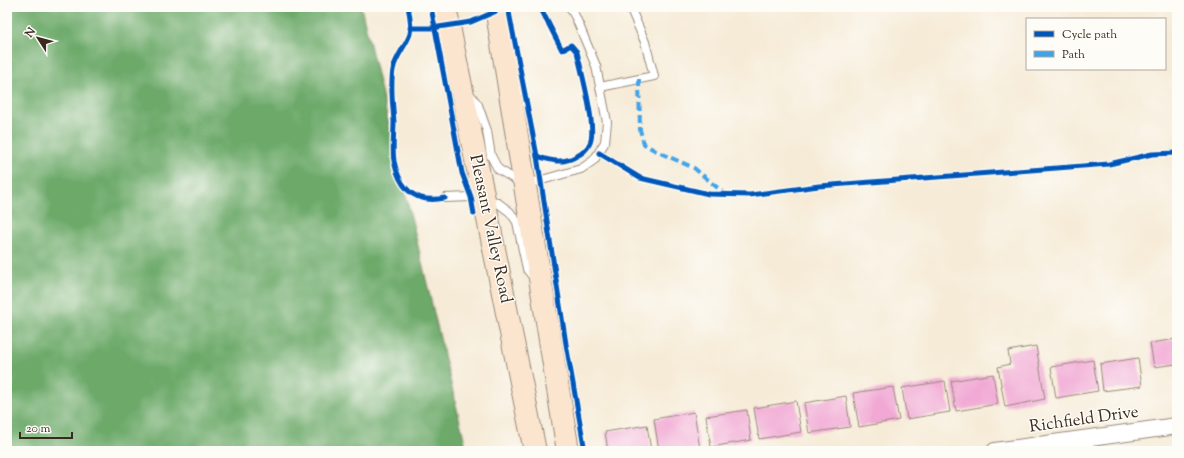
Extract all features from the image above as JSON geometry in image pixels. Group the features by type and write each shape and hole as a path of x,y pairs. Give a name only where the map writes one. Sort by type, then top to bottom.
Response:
{"main road":[{"name":"Pleasant Valley Road","path":"445,7 535,451"},
{"path":"496,7 568,451"}],"street":[{"name":"Richfield Drive","path":"995,451 1087,445 1177,426"}],"lane":[{"path":"458,72 478,105 487,131 492,156 498,169 524,185 581,169 594,160 606,142 607,122 596,66 570,7"},
{"path":"600,87 654,76 645,42 630,7"},
{"path":"445,198 471,198 483,196 498,203 510,212 517,222 527,269 542,291"}],"green space":[{"path":"7,7 361,7 467,451 7,451"}],"building":[{"path":"1177,339 1177,364 1154,367 1150,343"},
{"path":"1036,346 1045,399 1005,407 998,367 1010,364 1008,351"},
{"path":"1138,358 1142,386 1103,391 1100,364"},
{"path":"1093,360 1098,391 1056,398 1051,367"},
{"path":"993,374 998,404 956,411 951,381"},
{"path":"945,381 950,412 907,419 902,388"},
{"path":"893,387 899,420 859,427 853,393"},
{"path":"846,396 850,427 809,433 804,403"},
{"path":"796,401 801,432 759,439 754,408"},
{"path":"747,410 751,440 711,447 706,416"},
{"path":"694,412 700,449 690,451 659,451 654,419"},
{"path":"647,425 651,451 608,451 605,432"}],"marked path":[{"path":"639,79 640,130 644,144 694,168 725,194"}],"cycle path":[{"path":"408,7 411,31 394,65 392,76 394,161 400,180 411,193 426,199 445,198"},
{"path":"431,7 462,173 471,197 474,214"},
{"path":"410,28 432,28 471,22 506,7"},
{"path":"508,7 537,156 566,344 585,451"},
{"path":"537,156 556,161 570,159 580,155 586,150 592,136 588,99 577,52 571,45 562,50 540,7"},
{"path":"599,153 640,178 709,194 750,195 819,186 1109,164 1152,154 1177,153"}]}
